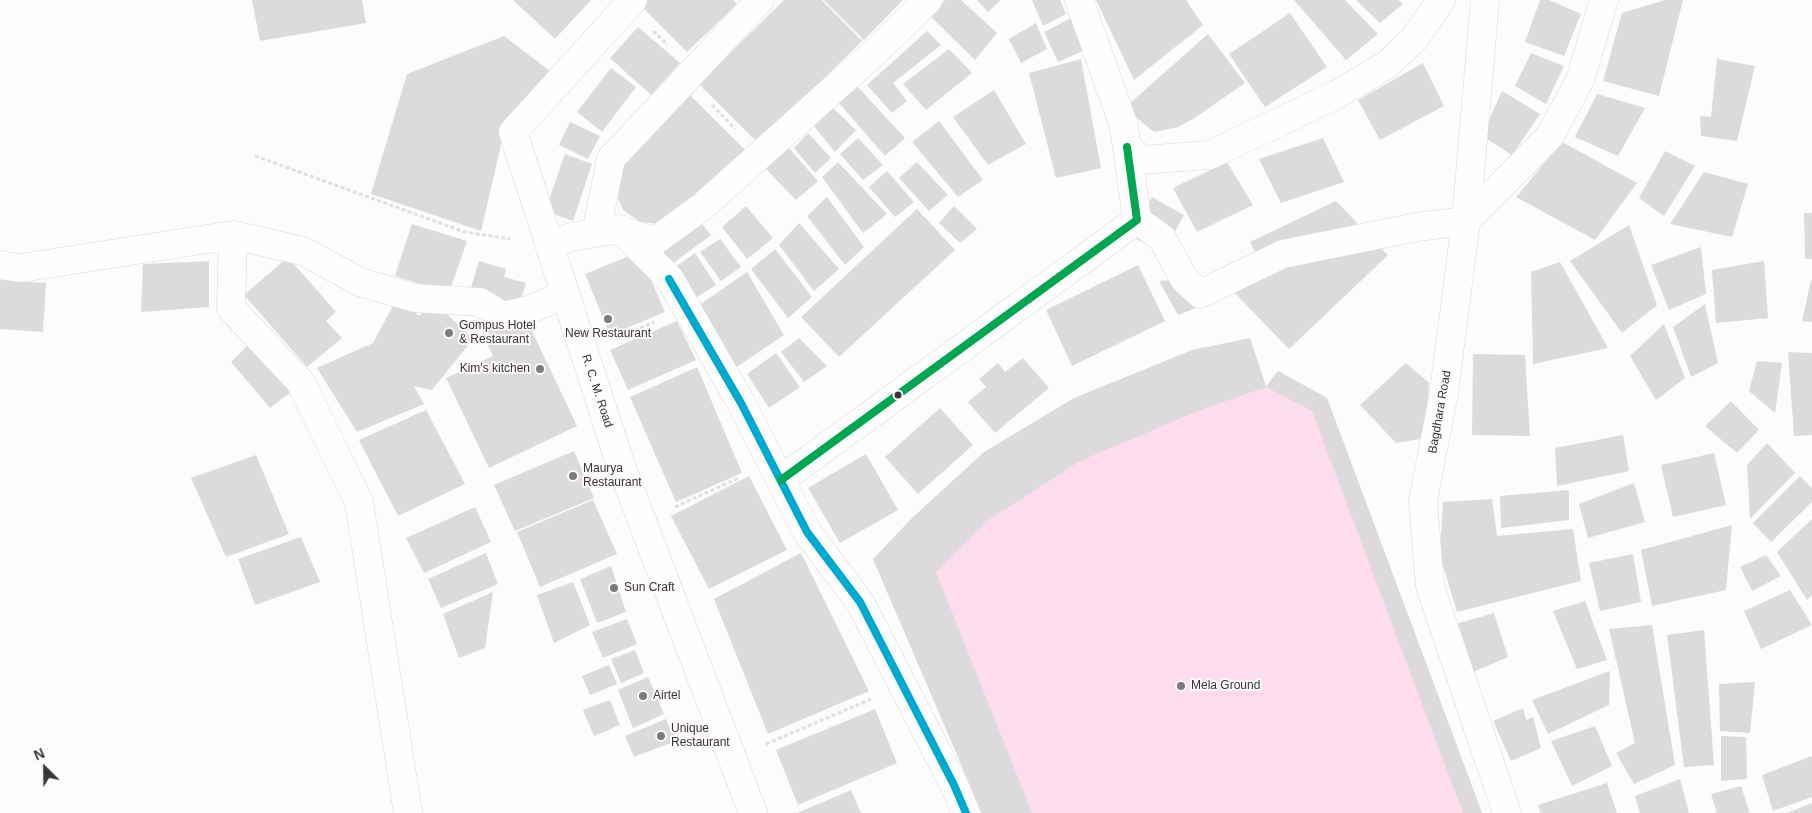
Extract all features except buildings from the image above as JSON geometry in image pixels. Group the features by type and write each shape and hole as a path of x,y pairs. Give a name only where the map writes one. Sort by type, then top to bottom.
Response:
{"street":[{"path":"608,231 611,158 760,0"},
{"path":"550,246 571,237 608,231 655,242 703,206 875,52 928,0"},
{"path":"1078,0 1122,123 1137,220 1162,238 1184,279 1200,294 1283,254 1417,227 1466,220 1550,136 1580,80 1604,0"},
{"path":"1127,147 1142,160 1210,155 1235,144 1336,95 1388,64 1415,38 1441,0"},
{"name":"Bagdhara Road","path":"1485,0 1466,220 1444,392 1423,501 1430,586 1507,813"},
{"name":"R. C. M. Road","path":"630,3 513,132 620,463 753,813"},
{"path":"776,471 1137,220"},
{"path":"608,231 670,279 741,404 807,532 860,602 954,785 966,813"},
{"path":"233,235 232,308 301,382 359,502 408,813"},
{"path":"0,265 21,268 233,235 303,251 360,282 415,298 480,302 503,316 531,309 565,294"}],"path":[{"path":"630,3 760,155"},
{"path":"254,156 465,232 550,246"},
{"path":"584,350 687,309"},
{"path":"643,522 776,471"},
{"path":"732,758 903,685"}],"shaded area":[{"name":"Mela Ground","path":"1250,338 1266,386 1278,371 1327,398 1482,813 982,813 873,559"}],"transit line":[{"path":"781,480 1137,220 1127,147"},
{"path":"669,279 741,403 807,532 860,602 954,785 966,813"}],"place":[{"name":"New Restaurant","path":"608,319"},
{"name":"Gompus Hotel & Restaurant","path":"449,333"},
{"name":"Kim's kitchen","path":"540,369"},
{"name":"Maurya Restaurant","path":"573,476"},
{"name":"Sun Craft","path":"614,588"},
{"name":"Mela Ground","path":"1181,686"},
{"name":"Airtel","path":"643,696"},
{"name":"Unique Restaurant","path":"661,736"}]}
